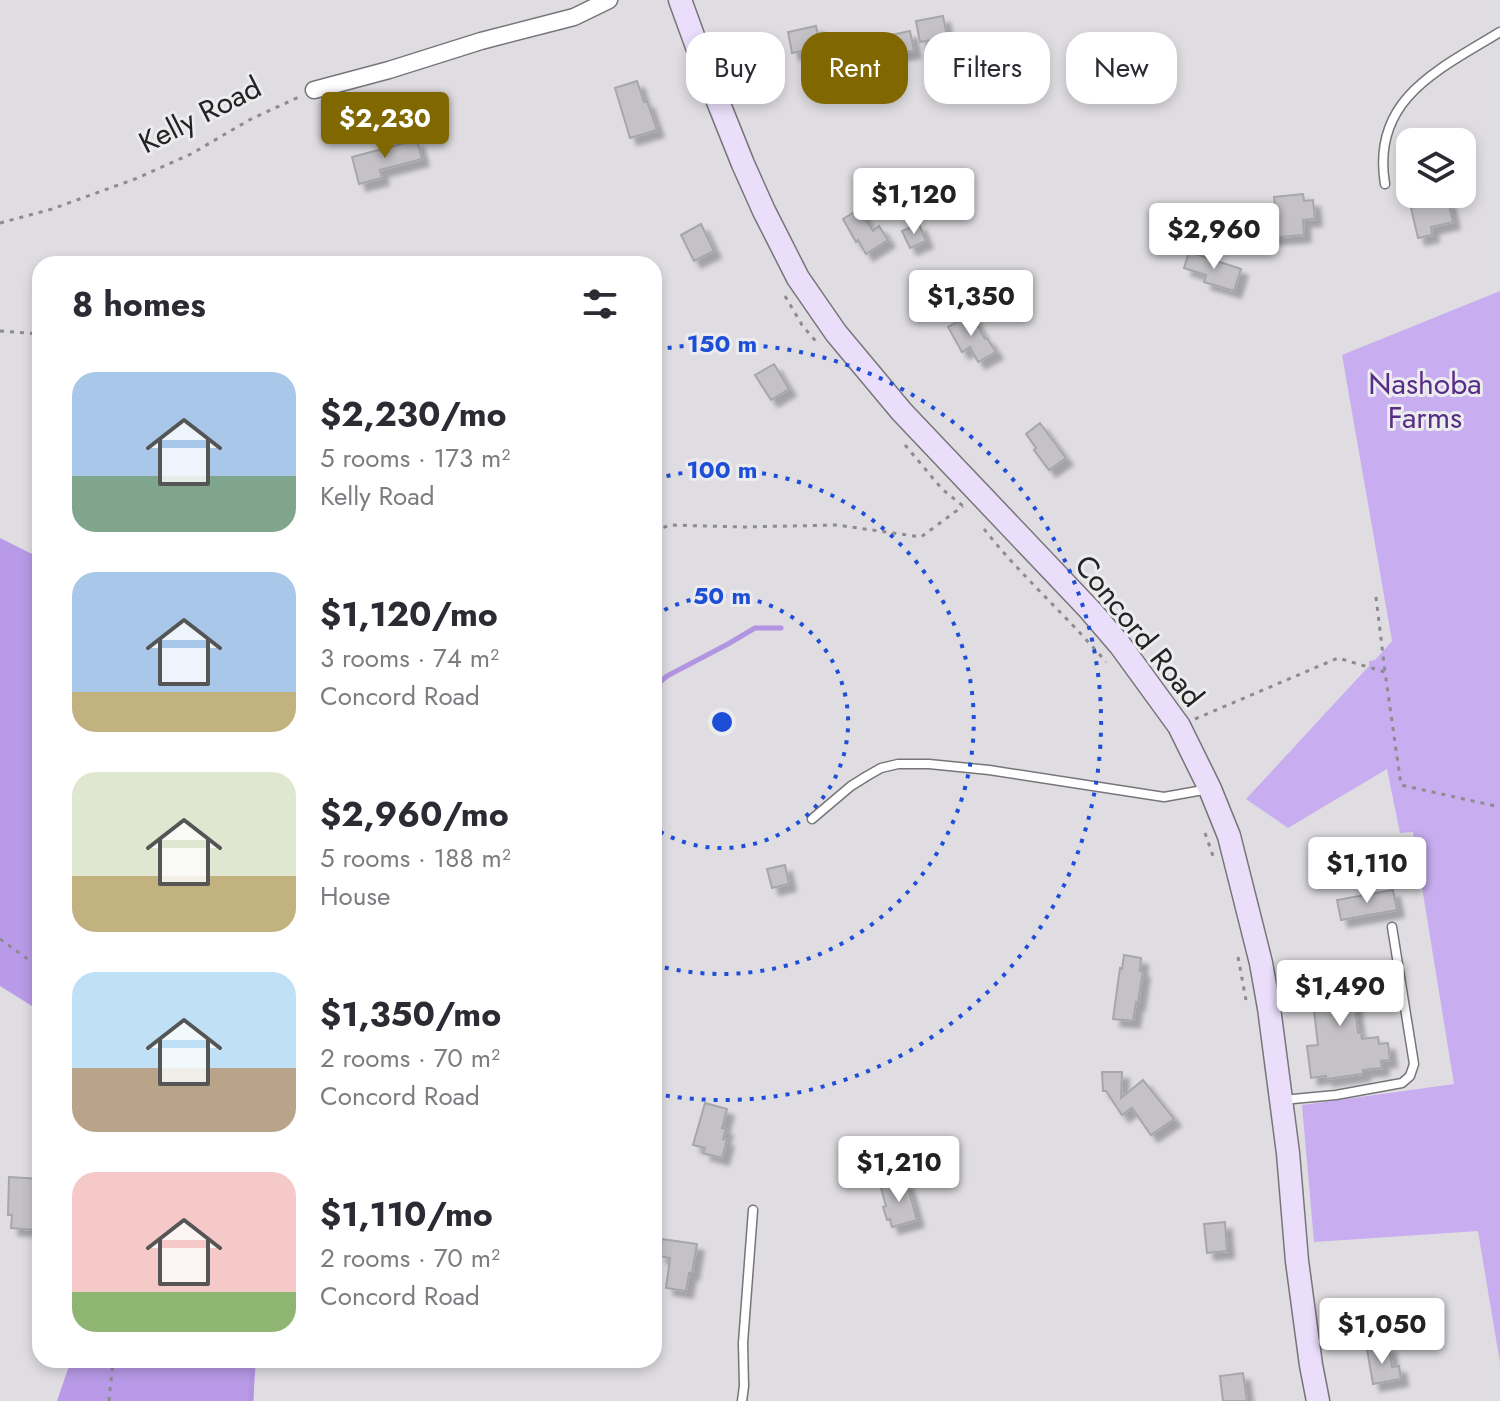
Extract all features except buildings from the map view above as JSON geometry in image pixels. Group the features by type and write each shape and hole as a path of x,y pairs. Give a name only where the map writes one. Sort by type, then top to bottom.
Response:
{"main road":[{"name":"Concord Road","path":"680,0 743,164 798,278 836,333 902,412 1120,645 1179,726 1210,789 1229,836 1261,963 1269,1008 1297,1261 1318,1401"}],"street":[{"path":"314,90 574,17 609,0"}],"lane":[{"path":"1385,184 1382,163 1387,130 1399,106 1418,87 1456,59 1500,32"},
{"path":"812,819 851,786 881,768 898,764 989,770 1164,797 1210,789"},
{"path":"1281,1100 1336,1095 1402,1083 1410,1076 1414,1064 1392,927"},
{"path":"742,1401 753,1210"}],"path":[{"name":"Kelly Road","path":"0,223 52,209 135,179 191,154 251,119 314,90"},
{"path":"780,287 802,325 819,345"},
{"path":"0,331 32,333"},
{"path":"662,528 670,525 837,525 921,537 963,506 942,489 903,443"},
{"path":"983,528 1113,670"},
{"path":"1376,597 1401,785 1500,807"},
{"path":"1179,726 1338,658 1385,672"},
{"path":"1203,825 1216,868"},
{"path":"0,939 32,962"},
{"path":"1236,947 1247,1002"},
{"path":"109,1401 112,1368"}],"green space":[{"name":"Nashoba Farms","path":"1500,291 1500,1363 1478,1231 1314,1242 1302,1105 1454,1084 1413,832 1400,833 1387,769 1288,828 1246,799 1369,666 1369,661 1375,660 1392,641 1342,355"}],"shaded area":[{"path":"0,538 32,554 32,1006 0,986"},
{"path":"68,1368 255,1368 253,1401 57,1401"}],"waterway":[{"path":"662,680 755,628 781,628"},
{"path":"251,1401 252,1368"}]}
